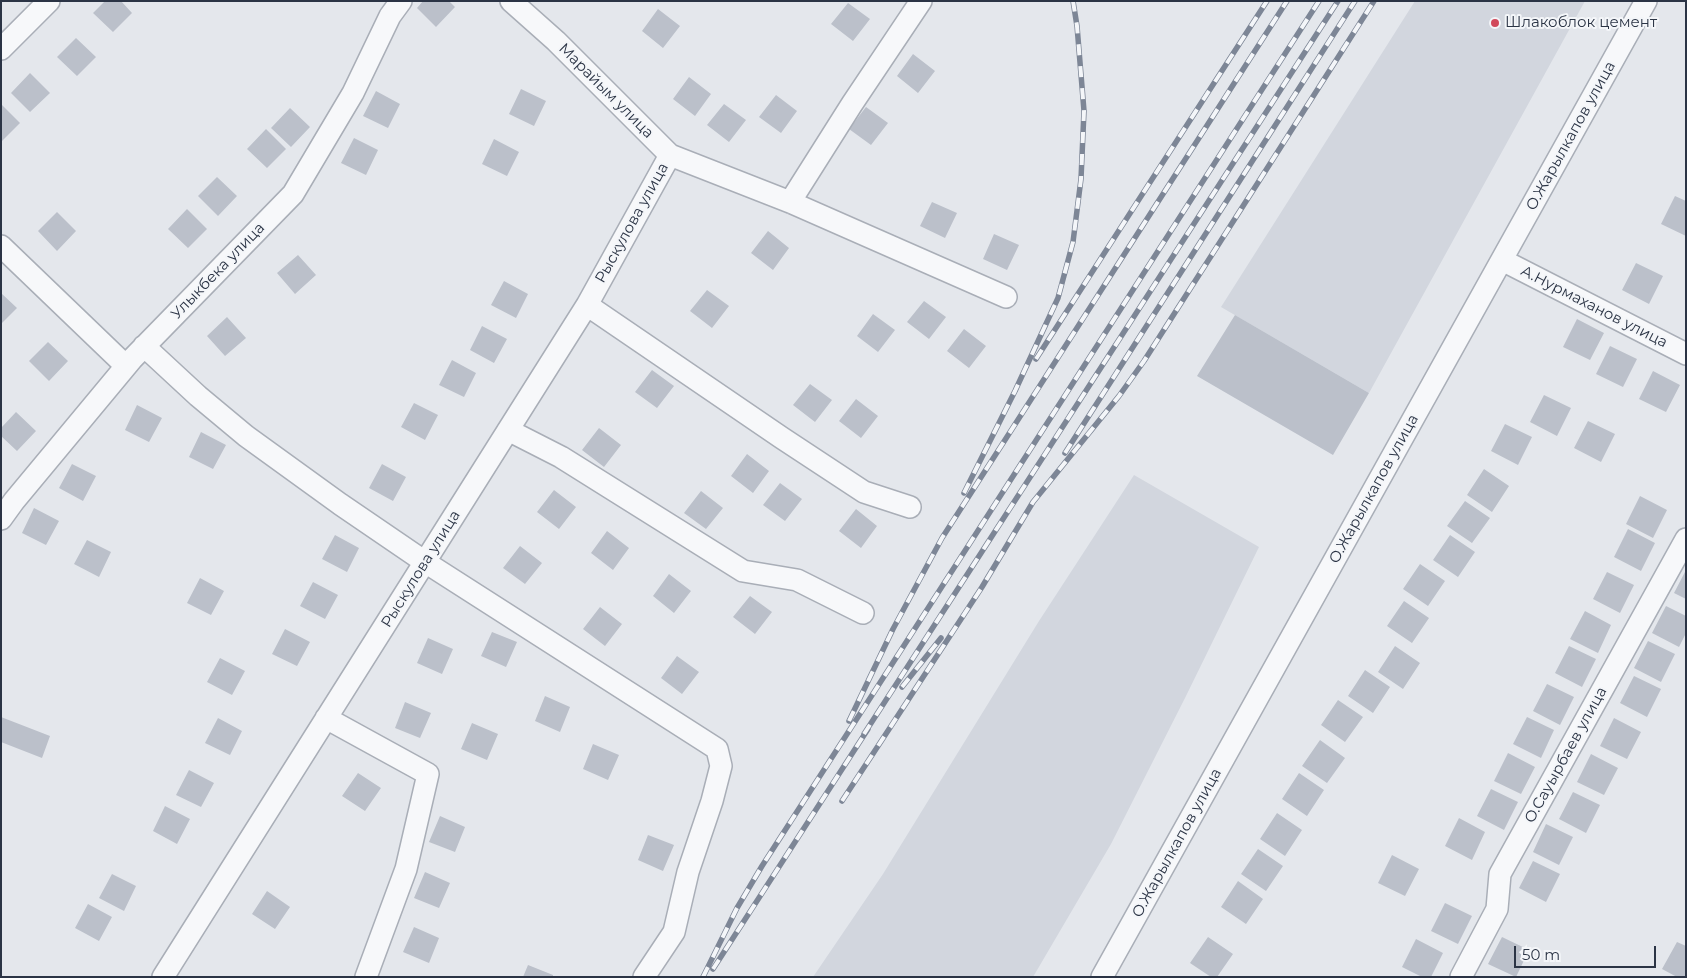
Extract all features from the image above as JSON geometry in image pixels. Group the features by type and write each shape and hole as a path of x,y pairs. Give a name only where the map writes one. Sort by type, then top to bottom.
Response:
{"street":[{"path":"1,49 49,1"},
{"name":"Улыкбека улица","path":"1,518 144,346 293,194 353,92 390,16 401,1"},
{"name":"Марайым улица","path":"511,1 556,41 670,155 790,202 1006,297"},
{"path":"790,202 852,104 921,1"},
{"name":"О.Жарылкапов улица","path":"1102,977 1646,1"},
{"name":"Рыскулова улица","path":"163,977 587,305 670,155"},
{"path":"1,246 126,366"},
{"name":"А.Нурмаханов улица","path":"1502,260 1686,354"},
{"path":"587,305 864,492 910,507"},
{"path":"144,346 198,396 246,436 340,504 425,562 717,748 721,766 712,801 688,872 674,932 644,977"},
{"path":"508,430 561,457 743,571 797,580 863,613"},
{"name":"О.Сауырбаев улица","path":"1461,977 1497,909 1500,874 1686,539"},
{"path":"326,718 428,774 406,869 366,977"}],"shaded area":[{"path":"1415,1 1585,1 1369,393 1221,307"},
{"path":"1134,475 1259,547 1111,844 1033,977 813,977 883,874 1039,621"}],"building":[{"path":"105,1 121,1 132,13 113,32 93,13"},
{"path":"423,1 449,1 455,7 436,27 417,8"},
{"path":"848,3 870,19 853,41 831,24"},
{"path":"658,9 680,26 663,48 642,31"},
{"path":"76,38 96,57 77,76 57,57"},
{"path":"913,54 935,71 918,93 897,76"},
{"path":"30,73 50,93 30,112 11,93"},
{"path":"689,77 711,94 695,116 673,99"},
{"path":"521,89 546,101 534,126 509,114"},
{"path":"376,91 400,104 388,128 363,116"},
{"path":"776,95 797,111 781,133 759,117"},
{"path":"1,104 20,123 1,142"},
{"path":"724,104 746,120 729,142 707,125"},
{"path":"866,107 888,123 871,145 849,129"},
{"path":"290,108 310,127 291,147 271,128"},
{"path":"266,129 286,149 267,168 247,149"},
{"path":"354,138 378,150 366,175 341,163"},
{"path":"494,139 519,152 507,176 482,164"},
{"path":"217,177 237,196 218,216 198,196"},
{"path":"1675,196 1686,201 1686,236 1661,224"},
{"path":"932,202 957,213 945,238 920,226"},
{"path":"187,209 207,229 188,248 168,229"},
{"path":"57,212 76,231 57,251 38,231"},
{"path":"768,231 789,248 773,270 751,253"},
{"path":"994,234 1019,245 1007,270 983,259"},
{"path":"298,255 316,275 295,294 277,273"},
{"path":"1636,263 1663,276 1649,304 1622,290"},
{"path":"504,281 528,294 516,318 491,305"},
{"path":"707,290 729,306 712,328 690,311"},
{"path":"1,293 17,308 1,324"},
{"path":"924,301 946,317 929,339 907,322"},
{"path":"873,314 895,330 878,352 857,336"},
{"path":"1235,315 1369,393 1333,455 1197,376"},
{"path":"227,317 246,338 225,356 207,336"},
{"path":"1577,319 1604,333 1590,360 1563,347"},
{"path":"482,326 507,339 494,363 470,350"},
{"path":"964,329 986,346 969,368 947,351"},
{"path":"48,342 68,361 49,381 29,361"},
{"path":"1610,346 1637,359 1623,387 1596,374"},
{"path":"452,360 476,373 464,397 439,385"},
{"path":"652,370 674,386 657,408 635,392"},
{"path":"1653,371 1680,385 1666,412 1639,399"},
{"path":"810,384 832,400 815,422 793,405"},
{"path":"1544,395 1571,408 1557,436 1530,422"},
{"path":"856,399 878,416 861,438 839,421"},
{"path":"414,403 438,415 425,440 401,427"},
{"path":"137,405 162,418 149,442 125,430"},
{"path":"16,412 36,431 17,451 1,436 1,428"},
{"path":"1588,421 1615,434 1601,462 1574,448"},
{"path":"1505,424 1532,437 1518,465 1491,451"},
{"path":"599,428 621,445 604,467 582,450"},
{"path":"201,432 226,445 213,469 189,457"},
{"path":"747,454 769,471 753,493 731,476"},
{"path":"72,464 96,476 83,501 59,488"},
{"path":"382,464 406,477 393,501 369,488"},
{"path":"1484,469 1509,486 1492,512 1467,495"},
{"path":"780,483 802,499 785,521 763,505"},
{"path":"554,490 576,507 559,529 537,512"},
{"path":"701,491 723,508 706,529 684,513"},
{"path":"1640,496 1667,510 1653,538 1626,524"},
{"path":"1465,501 1490,518 1472,543 1447,526"},
{"path":"34,508 59,521 46,545 22,533"},
{"path":"856,509 877,526 861,548 839,531"},
{"path":"1628,529 1655,543 1641,571 1614,557"},
{"path":"607,531 629,548 613,570 591,553"},
{"path":"335,535 359,548 347,572 322,559"},
{"path":"1450,535 1475,552 1458,577 1433,560"},
{"path":"87,540 111,552 99,577 74,564"},
{"path":"520,546 542,563 525,584 503,568"},
{"path":"1420,564 1445,581 1428,606 1403,589"},
{"path":"1686,570 1686,599 1674,593"},
{"path":"1607,572 1634,585 1620,613 1593,599"},
{"path":"669,574 691,591 674,613 653,596"},
{"path":"200,578 224,591 211,615 187,603"},
{"path":"313,582 338,595 325,619 300,606"},
{"path":"750,596 772,612 755,634 733,617"},
{"path":"1404,601 1429,618 1412,643 1387,626"},
{"path":"1666,606 1686,616 1686,633 1679,647 1652,633"},
{"path":"600,607 622,624 605,646 583,629"},
{"path":"1585,611 1611,625 1598,653 1570,639"},
{"path":"285,629 310,642 297,666 272,654"},
{"path":"492,632 517,642 506,667 481,656"},
{"path":"428,638 453,649 442,674 417,663"},
{"path":"1648,641 1675,654 1661,682 1634,668"},
{"path":"1395,646 1420,663 1403,689 1378,672"},
{"path":"1569,646 1596,659 1582,687 1555,673"},
{"path":"677,656 699,672 682,694 661,678"},
{"path":"220,658 245,671 232,695 207,682"},
{"path":"1365,670 1390,687 1373,713 1348,696"},
{"path":"1634,676 1661,689 1647,717 1620,703"},
{"path":"1547,684 1574,697 1560,725 1533,711"},
{"path":"545,696 570,707 560,732 535,721"},
{"path":"1338,700 1363,717 1345,742 1321,725"},
{"path":"405,702 431,713 420,738 395,728"},
{"path":"1,717 50,736 42,758 1,742"},
{"path":"1527,717 1554,730 1541,758 1513,744"},
{"path":"218,718 242,731 230,755 205,743"},
{"path":"1614,718 1641,732 1627,759 1600,746"},
{"path":"472,723 498,734 487,760 461,749"},
{"path":"1320,740 1345,758 1327,783 1302,766"},
{"path":"593,744 619,755 608,780 583,769"},
{"path":"1508,753 1535,767 1521,794 1494,781"},
{"path":"1591,754 1618,768 1604,795 1577,782"},
{"path":"189,770 214,783 201,807 176,795"},
{"path":"358,773 381,788 365,811 342,796"},
{"path":"1299,773 1324,790 1307,816 1282,799"},
{"path":"1491,789 1518,802 1504,830 1477,816"},
{"path":"1573,792 1600,805 1586,833 1559,819"},
{"path":"165,806 190,819 177,844 153,831"},
{"path":"1277,813 1302,830 1285,856 1260,839"},
{"path":"440,816 465,827 455,852 429,842"},
{"path":"1459,818 1485,832 1472,860 1445,846"},
{"path":"1546,824 1573,837 1559,865 1533,852"},
{"path":"648,835 674,845 663,871 638,860"},
{"path":"1258,849 1283,866 1266,891 1241,874"},
{"path":"1392,855 1419,869 1405,896 1378,883"},
{"path":"1533,861 1560,874 1546,902 1519,888"},
{"path":"425,872 450,883 439,908 414,898"},
{"path":"112,874 136,886 124,911 99,898"},
{"path":"1238,881 1263,899 1246,924 1221,907"},
{"path":"267,891 290,907 275,929 252,914"},
{"path":"1445,903 1472,916 1458,944 1431,931"},
{"path":"88,904 112,917 99,941 75,928"},
{"path":"414,927 439,938 429,963 403,952"},
{"path":"1208,937 1233,954 1217,977 1211,977 1190,963"},
{"path":"1502,937 1529,950 1516,977 1488,964"},
{"path":"1416,939 1443,953 1431,977 1422,977 1402,967"},
{"path":"1677,942 1686,946 1686,977 1677,977 1662,969"},
{"path":"528,965 553,975 553,977 523,977"}],"railway":[{"path":"964,493 1015,391 1058,298 1073,242 1081,179 1084,111 1073,1"},
{"path":"1036,359 1267,1"},
{"path":"849,721 893,629 942,538 1287,1"},
{"path":"703,977 737,908 762,866 1319,1"},
{"path":"864,734 1338,1"},
{"path":"1065,453 1355,1"},
{"path":"842,801 982,587 1033,502 1119,396 1144,361 1374,1"},
{"path":"902,687 941,638"},
{"path":"713,969 868,729"}],"place":[{"name":"Шлакоблок цемент","path":"1495,23"}]}
